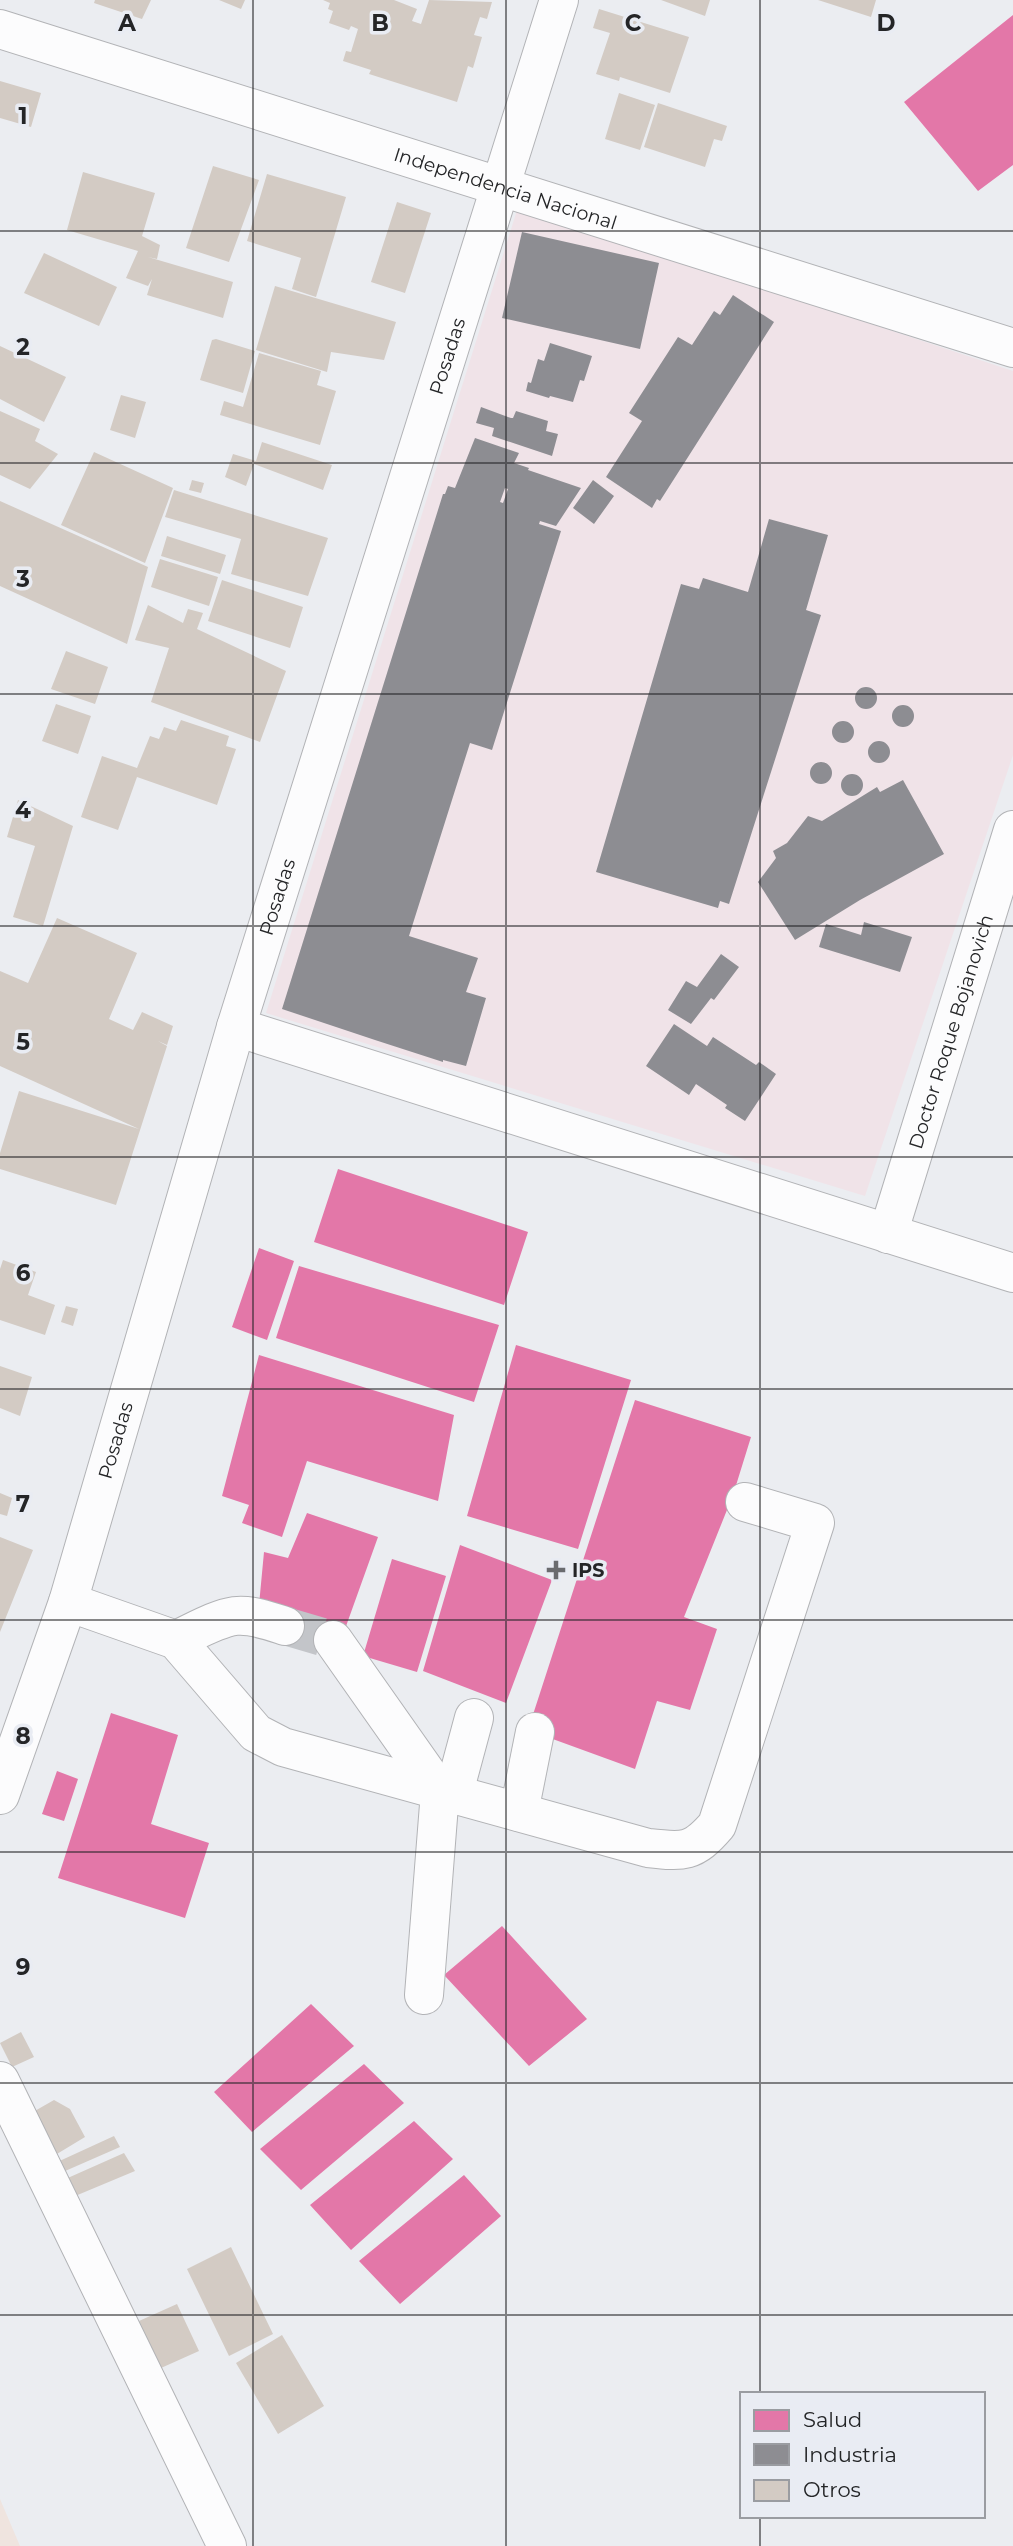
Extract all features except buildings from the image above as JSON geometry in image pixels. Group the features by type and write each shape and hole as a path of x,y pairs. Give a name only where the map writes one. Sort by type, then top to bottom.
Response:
{"street":[{"name":"Posadas","path":"0,1795 68,1602 236,1027 559,0"},
{"name":"Independencia Nacional","path":"0,29 1013,348"},
{"name":"Doctor Roque Bojanovich","path":"888,1234 1013,830"},
{"path":"236,1027 1013,1273"},
{"path":"68,1602 176,1640 257,1732 283,1747 648,1848 677,1851 701,1843 717,1825 814,1523 745,1502"},
{"path":"176,1640 236,1616 285,1626"},
{"path":"333,1640 447,1794"},
{"path":"424,1995 447,1794 474,1718"},
{"path":"519,1812 535,1732"},
{"path":"0,2081 228,2546"}],"shaded area":[{"path":"518,207 1013,371 1013,755 865,1196 266,1013"},
{"path":"0,2499 20,2546 0,2546"}],"tunnel":[{"path":"285,1626 333,1640"}],"place":[{"name":"IPS","path":"556,1570"}]}
